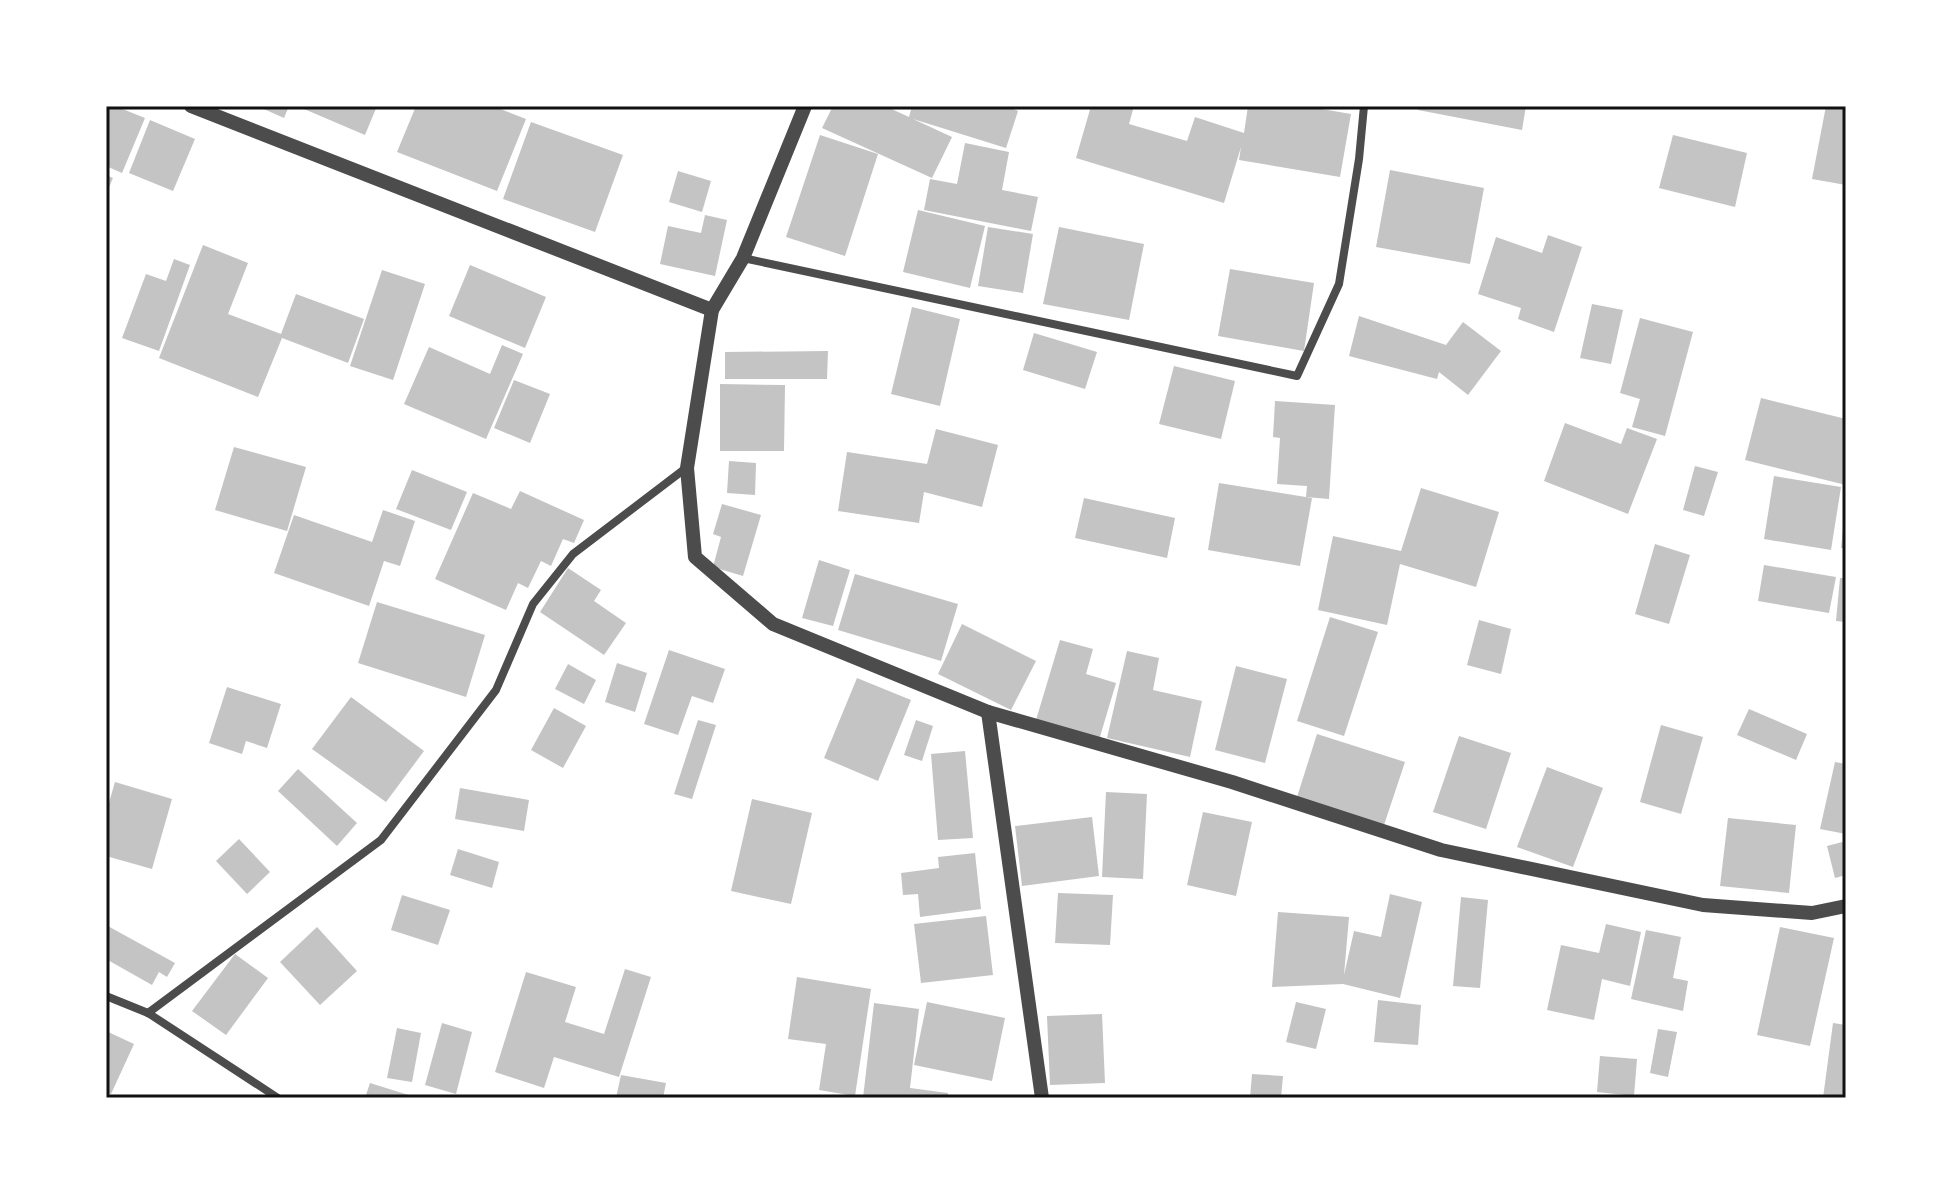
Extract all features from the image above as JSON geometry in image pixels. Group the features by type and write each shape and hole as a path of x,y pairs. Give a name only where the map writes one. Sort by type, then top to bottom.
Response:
{"street":[{"path":"191,106 712,310"},
{"path":"805,106 743,258 712,310 687,468 695,557 773,624 988,712 1232,782 1441,850 1703,905 1812,913 1846,906"},
{"path":"743,258 1297,376 1339,284 1359,159 1364,106"},
{"path":"148,1013 381,840 496,690 533,604 573,554 687,468"},
{"path":"988,712 1042,1098"},
{"path":"106,996 148,1013 278,1098"}],"building":[{"path":"106,106 115,106 145,118 122,173 106,166"},
{"path":"257,106 289,106 284,118"},
{"path":"297,106 377,106 365,135"},
{"path":"416,106 493,106 526,119 497,191 397,152"},
{"path":"833,106 885,106 909,117 912,106 1007,106 1018,111 1006,148 913,119 952,137 932,178 822,128"},
{"path":"1091,106 1134,106 1129,124 1187,141 1195,117 1244,133 1248,106 1304,106 1351,114 1340,177 1239,160 1241,147 1224,203 1076,158"},
{"path":"1419,106 1526,106 1522,130 1418,110"},
{"path":"1826,106 1846,106 1846,185 1812,179"},
{"path":"150,120 195,139 173,191 129,173"},
{"path":"531,122 623,155 595,232 503,199"},
{"path":"820,135 878,154 845,256 786,237"},
{"path":"1673,135 1747,153 1735,207 1659,188"},
{"path":"965,143 1009,152 1002,190 1038,197 1031,231 924,210 930,179 957,184"},
{"path":"1390,170 1484,188 1470,264 1376,247"},
{"path":"678,171 711,181 702,212 669,202"},
{"path":"106,175 113,178 106,194"},
{"path":"918,210 985,226 970,288 903,272"},
{"path":"705,215 727,220 715,276 660,264 668,226 701,233"},
{"path":"988,227 1033,234 1023,293 978,286"},
{"path":"1059,227 1144,244 1129,320 1043,304"},
{"path":"1548,235 1582,247 1554,332 1518,319 1521,308 1478,294 1496,237 1542,253"},
{"path":"203,245 248,263 228,314 281,334 296,294 364,319 348,363 282,338 258,397 159,358"},
{"path":"174,259 190,265 159,351 122,338 146,274 166,281"},
{"path":"470,265 546,297 525,348 449,316"},
{"path":"1230,269 1314,283 1304,351 1218,336"},
{"path":"382,270 425,284 393,380 350,366"},
{"path":"1592,304 1623,310 1611,364 1580,358"},
{"path":"912,307 960,319 940,406 891,394"},
{"path":"1359,316 1446,345 1463,322 1501,351 1468,395 1439,372 1437,379 1349,356"},
{"path":"1640,318 1693,332 1665,436 1632,427 1640,399 1620,393"},
{"path":"1034,333 1097,352 1085,389 1023,370"},
{"path":"502,345 523,354 486,439 404,404 429,347 490,374"},
{"path":"828,351 827,379 725,379 725,352"},
{"path":"1174,366 1235,381 1221,439 1159,424"},
{"path":"514,380 550,394 530,443 494,428"},
{"path":"720,384 785,385 784,451 720,451"},
{"path":"1761,398 1846,419 1846,485 1745,460"},
{"path":"1275,401 1335,405 1329,499 1306,497 1307,486 1277,484 1280,438 1273,437"},
{"path":"1565,423 1621,444 1627,428 1657,439 1628,514 1544,481"},
{"path":"936,429 998,445 982,507 924,492 919,523 838,511 847,452 927,464"},
{"path":"234,447 306,467 287,531 215,510"},
{"path":"729,461 756,463 755,495 727,493"},
{"path":"1695,466 1718,472 1704,516 1683,510"},
{"path":"412,470 467,492 451,530 396,509"},
{"path":"1774,476 1841,487 1831,550 1764,539"},
{"path":"1219,483 1312,498 1300,566 1208,550"},
{"path":"1421,488 1499,512 1476,587 1400,564 1387,625 1318,610 1333,536 1401,551"},
{"path":"520,491 584,520 574,543 563,539 551,566 541,561 528,588 518,583 506,610 435,579 473,493 511,509"},
{"path":"1084,498 1175,518 1167,558 1075,538"},
{"path":"722,504 761,515 743,576 713,567 721,537 713,534"},
{"path":"383,510 415,521 400,566 384,561 369,606 274,573 294,515 372,542"},
{"path":"1846,519 1846,549 1841,548"},
{"path":"1655,544 1690,555 1669,624 1635,614"},
{"path":"819,560 850,570 833,626 802,618"},
{"path":"1764,565 1836,577 1829,613 1758,601"},
{"path":"568,568 601,590 594,601 626,623 604,655 540,612"},
{"path":"855,574 958,604 941,661 838,630"},
{"path":"1840,578 1846,578 1846,622 1836,621"},
{"path":"377,602 485,635 466,697 358,663"},
{"path":"1330,617 1378,632 1344,736 1297,721"},
{"path":"1479,620 1511,629 1501,674 1467,665"},
{"path":"962,624 1036,661 1011,710 938,674"},
{"path":"1060,640 1093,649 1086,674 1116,683 1099,740 1036,720"},
{"path":"669,650 725,669 713,703 692,696 678,735 644,724"},
{"path":"1127,651 1159,658 1153,690 1202,701 1190,757 1107,738"},
{"path":"617,663 647,673 635,712 605,702"},
{"path":"568,664 596,680 584,704 555,689"},
{"path":"1236,666 1287,679 1265,763 1215,750"},
{"path":"857,678 911,700 878,781 824,758"},
{"path":"227,687 281,704 267,748 246,741 242,754 209,743"},
{"path":"351,697 424,751 386,802 312,749"},
{"path":"554,708 586,726 563,768 531,750"},
{"path":"1749,709 1807,734 1796,760 1737,735"},
{"path":"698,720 716,725 692,799 674,794"},
{"path":"916,720 933,726 922,761 904,755"},
{"path":"1661,725 1703,737 1681,814 1640,802"},
{"path":"1317,734 1405,762 1384,825 1297,797"},
{"path":"1459,736 1511,753 1486,829 1433,812"},
{"path":"965,751 973,838 938,840 931,754"},
{"path":"1835,762 1846,764 1846,834 1820,829"},
{"path":"1547,767 1603,788 1573,867 1517,847"},
{"path":"298,769 357,823 337,846 278,791"},
{"path":"115,782 172,799 152,869 106,856 106,813"},
{"path":"460,788 529,800 524,831 455,819"},
{"path":"1106,792 1147,794 1143,879 1102,877"},
{"path":"752,799 812,813 791,904 731,891"},
{"path":"1203,812 1252,822 1236,896 1187,885"},
{"path":"1092,817 1099,876 1022,886 1015,826"},
{"path":"1728,818 1796,825 1789,893 1720,886"},
{"path":"239,839 270,872 247,894 216,861"},
{"path":"1846,841 1846,875 1835,878 1827,846"},
{"path":"458,849 499,862 492,888 450,875"},
{"path":"975,853 981,909 920,917 918,894 903,895 901,873 939,868 938,857"},
{"path":"1058,893 1113,895 1110,945 1055,943"},
{"path":"1390,894 1422,902 1400,998 1343,984 1272,987 1278,912 1349,917 1344,975 1354,931 1381,937"},
{"path":"402,895 450,910 438,945 391,930"},
{"path":"1461,897 1488,900 1480,988 1453,986"},
{"path":"986,916 993,975 921,983 914,924"},
{"path":"1606,924 1641,932 1630,986 1602,979 1594,1020 1547,1010 1561,945 1599,953"},
{"path":"106,925 175,963 167,977 159,972 152,985 106,959"},
{"path":"317,927 357,971 320,1005 280,962"},
{"path":"1780,927 1834,938 1810,1046 1757,1035"},
{"path":"1646,930 1681,937 1673,978 1688,981 1683,1011 1631,999"},
{"path":"235,954 268,978 226,1035 192,1011"},
{"path":"625,969 651,977 619,1077 554,1057 544,1088 495,1072 526,972 576,987 565,1022 604,1034"},
{"path":"797,977 871,989 855,1096 819,1090 826,1044 788,1039"},
{"path":"1378,1000 1421,1005 1418,1045 1374,1042"},
{"path":"927,1002 1005,1018 992,1081 914,1065"},
{"path":"1296,1002 1326,1009 1316,1049 1286,1042"},
{"path":"874,1003 919,1009 910,1088 948,1093 948,1098 863,1098"},
{"path":"1102,1014 1105,1083 1050,1085 1047,1016"},
{"path":"442,1023 472,1032 456,1094 425,1085"},
{"path":"1833,1023 1846,1025 1846,1098 1823,1098"},
{"path":"397,1028 421,1033 412,1082 387,1078"},
{"path":"1658,1029 1677,1032 1668,1077 1650,1073"},
{"path":"106,1031 134,1044 111,1094 106,1092"},
{"path":"1600,1056 1637,1059 1634,1096 1597,1092"},
{"path":"1252,1074 1283,1076 1281,1098 1250,1098"},
{"path":"621,1075 666,1083 663,1098 616,1098"},
{"path":"370,1083 415,1097 415,1098 365,1098"}]}
